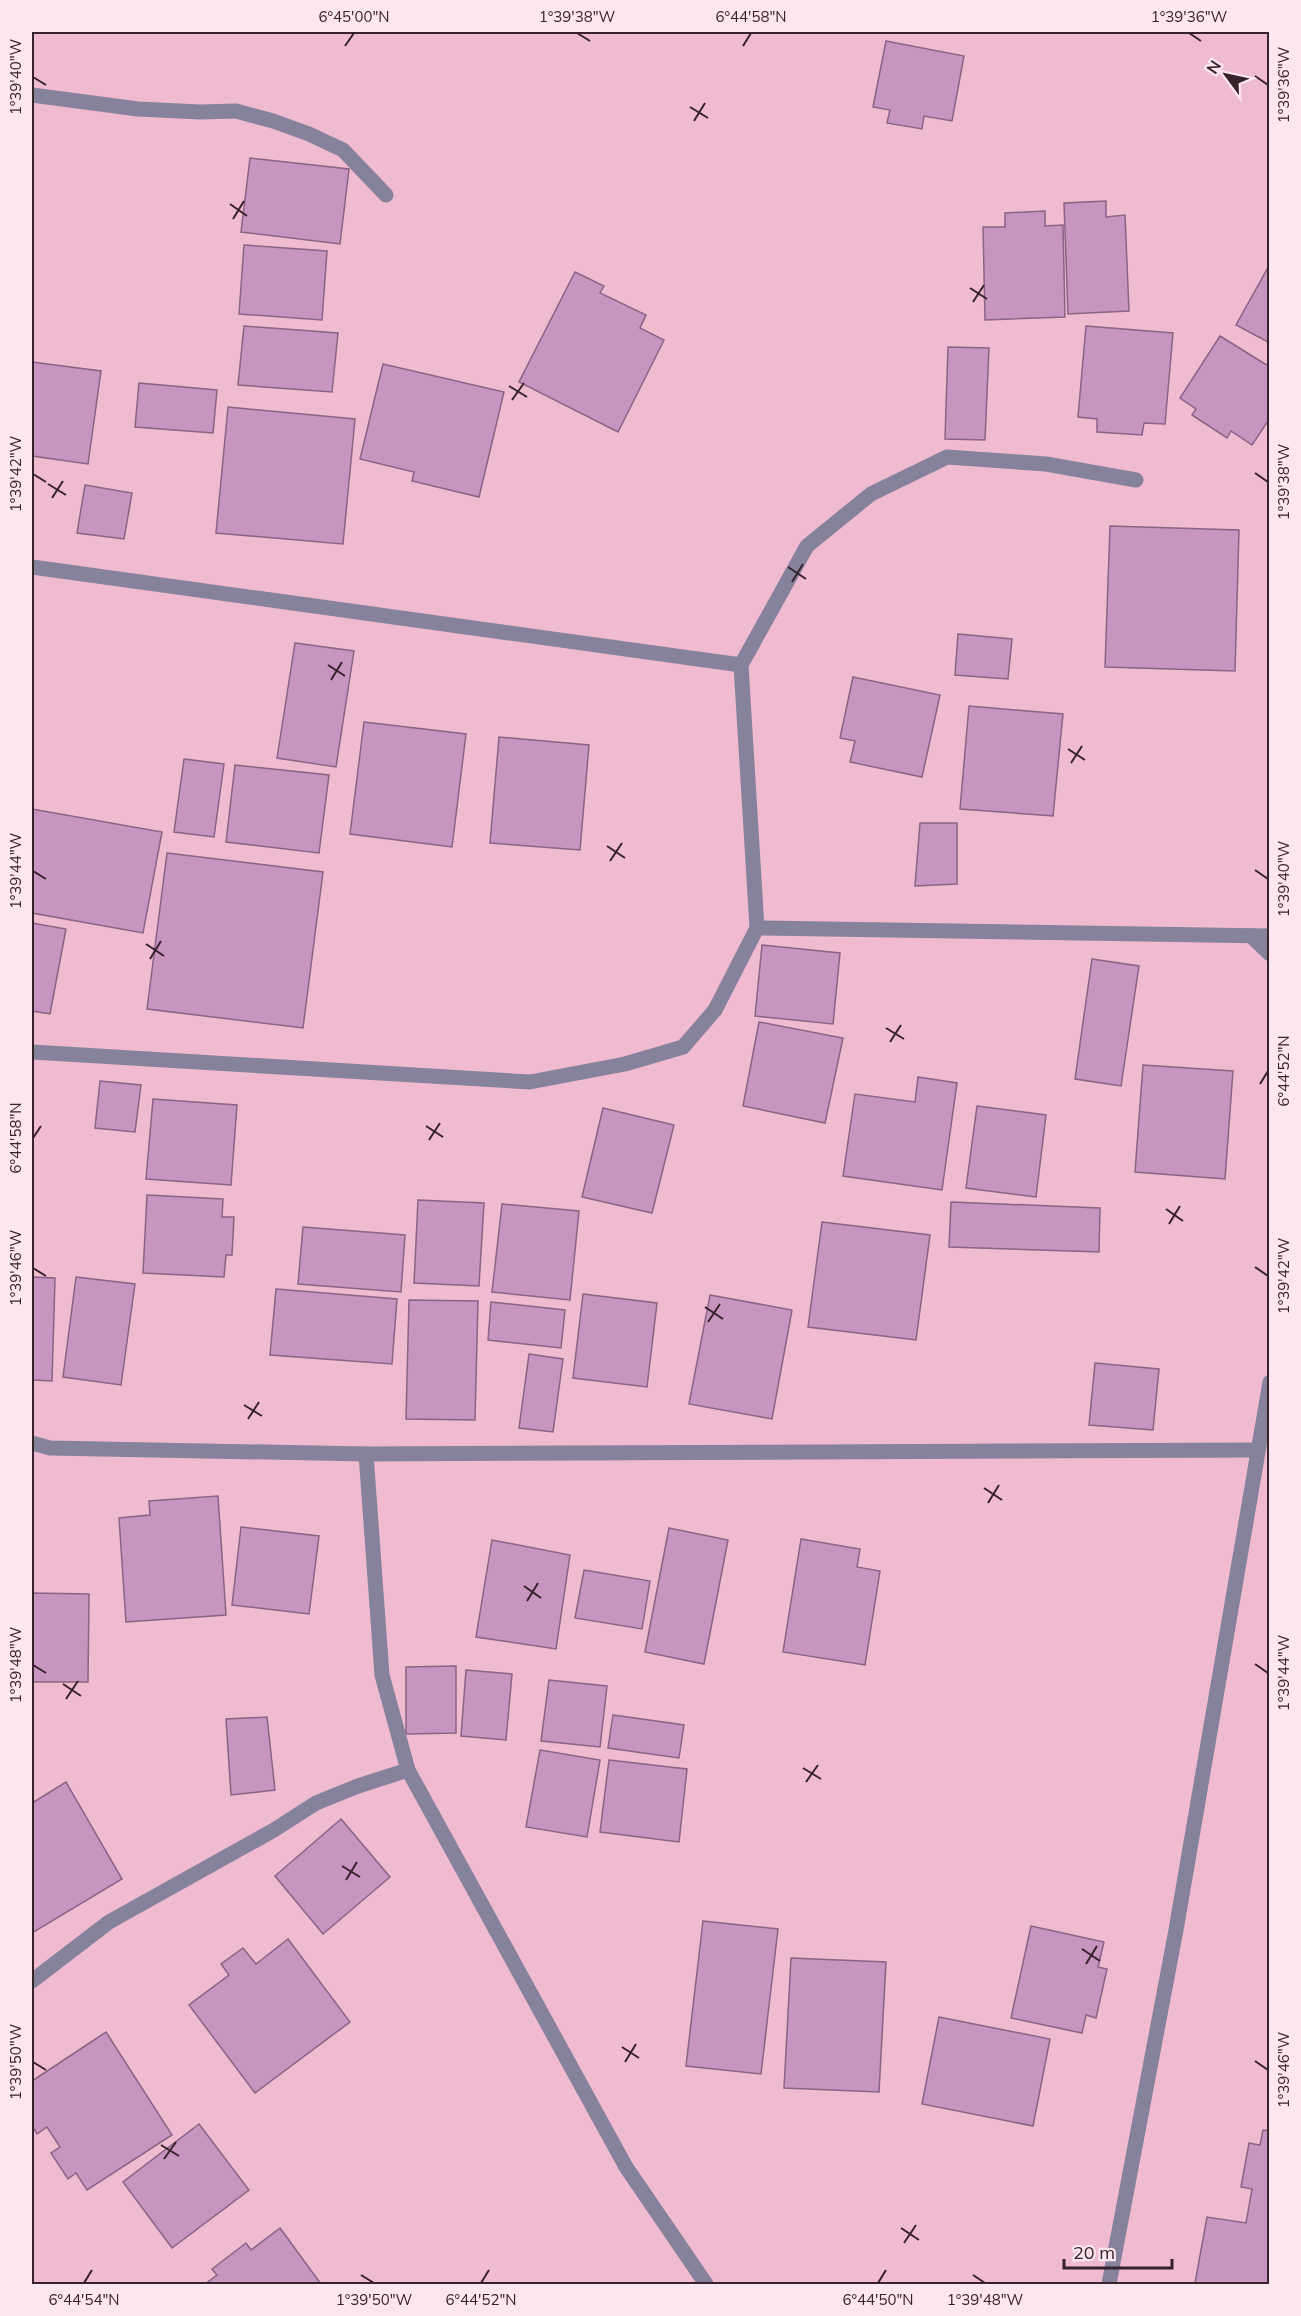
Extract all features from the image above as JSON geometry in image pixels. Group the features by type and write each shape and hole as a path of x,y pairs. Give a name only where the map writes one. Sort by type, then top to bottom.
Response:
{"street":[{"path":"32,95 138,109 236,111 273,121 343,150 386,195"},
{"path":"32,1052 530,1082 624,1065 683,1047 715,1010 757,928 741,665 807,546 871,494 947,457 1046,464 1136,480"},
{"path":"32,567 741,665"},
{"path":"757,928 1269,936"},
{"path":"1251,936 1269,954"},
{"path":"1109,2284 1176,1930 1269,1382"},
{"path":"32,1443 50,1448 366,1454 1257,1450"},
{"path":"366,1454 382,1675 408,1770 626,2167 706,2284"},
{"path":"32,1981 109,1922 274,1830 316,1803 358,1786 408,1770"}],"building":[{"path":"886,41 964,56 952,121 924,116 922,129 887,123 890,110 873,107"},
{"path":"250,158 349,169 340,244 241,232"},
{"path":"1106,201 1106,217 1125,215 1129,311 1068,314 1064,203"},
{"path":"1045,211 1045,226 1063,225 1065,317 985,320 983,227 1005,227 1005,213"},
{"path":"244,245 327,251 322,320 239,314"},
{"path":"1270,264 1270,343 1236,325"},
{"path":"575,272 604,286 600,293 646,315 640,328 664,340 618,432 519,382"},
{"path":"244,326 338,333 332,392 238,385"},
{"path":"1086,326 1173,333 1165,424 1144,423 1142,435 1097,432 1097,419 1078,417"},
{"path":"1220,336 1270,367 1270,418 1252,445 1231,431 1227,438 1192,415 1196,409 1180,398"},
{"path":"948,347 989,348 985,440 945,439"},
{"path":"32,362 101,371 88,464 32,456"},
{"path":"383,364 504,392 479,497 412,481 414,472 360,459"},
{"path":"139,383 217,390 213,433 135,427"},
{"path":"228,407 355,419 343,544 216,533"},
{"path":"85,485 132,493 124,539 77,533"},
{"path":"1110,526 1239,530 1235,671 1105,667"},
{"path":"958,634 1012,639 1008,679 955,675"},
{"path":"295,643 354,651 336,767 277,758"},
{"path":"853,677 940,695 922,777 850,762 855,741 840,738"},
{"path":"969,706 1063,714 1053,816 960,809"},
{"path":"364,722 466,734 452,847 350,834"},
{"path":"499,737 589,745 580,850 490,843"},
{"path":"184,759 224,764 214,837 174,832"},
{"path":"235,765 329,775 319,853 226,842"},
{"path":"32,809 162,832 143,933 32,913"},
{"path":"920,823 957,823 957,884 915,886"},
{"path":"167,853 323,872 303,1028 147,1009"},
{"path":"32,923 66,929 50,1014 32,1011"},
{"path":"762,945 840,953 833,1024 755,1016"},
{"path":"1092,959 1139,966 1121,1086 1075,1079"},
{"path":"759,1022 843,1038 825,1123 743,1106"},
{"path":"1143,1065 1233,1071 1225,1179 1135,1172"},
{"path":"918,1077 957,1083 942,1190 843,1176 855,1094 915,1102"},
{"path":"100,1081 141,1085 135,1132 95,1128"},
{"path":"153,1099 237,1105 231,1185 146,1179"},
{"path":"977,1106 1046,1115 1036,1197 966,1188"},
{"path":"603,1108 674,1125 652,1213 582,1197"},
{"path":"147,1195 223,1199 222,1217 234,1217 232,1255 226,1255 224,1277 143,1273"},
{"path":"418,1200 484,1203 479,1286 414,1283"},
{"path":"951,1202 1100,1208 1099,1252 949,1247"},
{"path":"502,1204 579,1211 570,1300 492,1292"},
{"path":"822,1222 930,1235 916,1340 808,1327"},
{"path":"303,1227 405,1235 401,1292 298,1284"},
{"path":"32,1277 55,1278 52,1381 32,1380"},
{"path":"76,1277 135,1284 121,1385 63,1377"},
{"path":"276,1289 397,1299 392,1364 270,1355"},
{"path":"583,1294 657,1303 647,1387 573,1378"},
{"path":"710,1295 792,1310 772,1419 689,1404"},
{"path":"409,1300 478,1301 475,1420 406,1419"},
{"path":"491,1302 565,1310 561,1348 488,1340"},
{"path":"529,1354 563,1359 553,1432 519,1428"},
{"path":"1095,1363 1159,1369 1153,1430 1089,1425"},
{"path":"218,1496 226,1615 126,1622 119,1518 150,1515 149,1501"},
{"path":"241,1527 319,1536 309,1614 232,1605"},
{"path":"669,1528 728,1540 704,1664 645,1652"},
{"path":"801,1539 860,1549 857,1567 880,1571 865,1665 783,1652"},
{"path":"492,1540 570,1555 556,1649 476,1637"},
{"path":"584,1570 650,1581 642,1629 575,1618"},
{"path":"32,1593 89,1594 88,1682 32,1682"},
{"path":"456,1666 456,1733 406,1734 406,1667"},
{"path":"466,1670 512,1674 506,1740 461,1736"},
{"path":"549,1680 607,1686 600,1747 541,1741"},
{"path":"613,1715 684,1725 679,1758 608,1748"},
{"path":"267,1717 275,1790 231,1795 226,1719"},
{"path":"540,1750 600,1760 587,1837 526,1827"},
{"path":"609,1760 687,1769 679,1842 600,1832"},
{"path":"66,1782 122,1879 32,1933 32,1803"},
{"path":"341,1819 390,1877 323,1934 275,1876"},
{"path":"703,1921 778,1929 761,2074 686,2066"},
{"path":"1031,1926 1104,1942 1098,1967 1107,1969 1096,2018 1086,2015 1082,2033 1011,2018"},
{"path":"288,1939 350,2022 255,2093 189,2005 229,1975 221,1964 243,1948 256,1964"},
{"path":"791,1958 886,1962 879,2092 784,2088"},
{"path":"939,2017 1050,2039 1033,2126 922,2104"},
{"path":"106,2032 172,2135 87,2190 76,2173 68,2179 51,2153 60,2147 47,2127 37,2134 32,2125 32,2081"},
{"path":"199,2124 249,2190 172,2248 123,2182"},
{"path":"1263,2130 1270,2131 1270,2284 1195,2283 1207,2217 1246,2223 1252,2189 1241,2187 1249,2143 1260,2145"},
{"path":"280,2228 321,2284 205,2284 217,2275 212,2269 246,2243 251,2250"}]}
